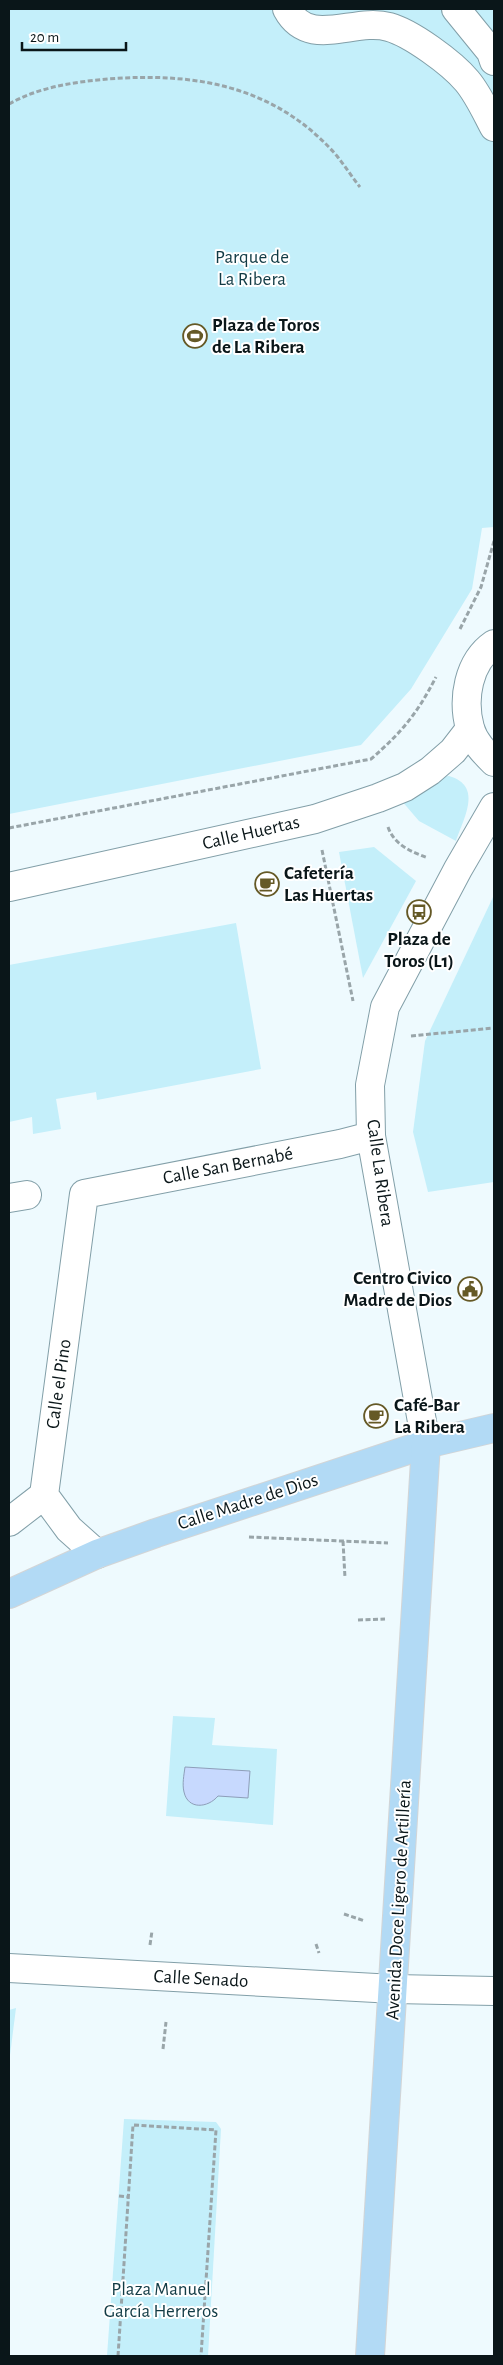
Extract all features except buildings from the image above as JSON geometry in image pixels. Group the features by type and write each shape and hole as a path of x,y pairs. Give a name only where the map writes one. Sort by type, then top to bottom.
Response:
{"main road":[{"name":"Calle Madre de Dios","path":"9,1594 97,1554 426,1444 494,1428"},
{"name":"Avenida Doce Ligero de Artillería","path":"370,2356 426,1444"}],"street":[{"path":"287,9 293,19 310,30 388,26 412,37 467,80 494,127"},
{"path":"456,9 491,52 494,61"},
{"path":"493,639 477,664 468,685 466,707 470,729 480,748 494,762"},
{"name":"Calle Huertas","path":"9,887 315,818 378,798 405,787 430,771 453,751 470,729"},
{"name":"Calle La Ribera","path":"426,1444 371,1136 370,1085 385,1007 458,868 494,807"},
{"name":"Calle San Bernabé","path":"84,1194 340,1144 371,1136"},
{"name":"Calle el Pino","path":"44,1495 84,1194"},
{"path":"9,1522 44,1495 69,1529 97,1554"},
{"name":"Calle Senado","path":"9,1968 394,1989 494,1991"}],"path":[{"path":"9,104 21,97 59,85 144,76 196,80 237,88 274,105 307,127 337,156 360,187"},
{"path":"460,630 482,587 494,541"},
{"path":"9,828 371,759 402,731 424,700 438,674"},
{"path":"378,798 391,836 410,852 458,868"},
{"path":"315,818 354,1009"},
{"path":"378,1040 494,1028"},
{"path":"239,1537 420,1545"},
{"path":"344,1541 345,1578"},
{"path":"164,2048 166,2022"},
{"path":"157,2120 157,2126"},
{"path":"118,2356 134,2124 216,2130 201,2356"},
{"path":"118,2196 129,2197"}],"green space":[{"name":"Parque de La Ribera","path":"9,9 494,9 494,527 482,528 472,589 411,689 361,745 9,814"},
{"path":"449,776 466,787 468,795 466,813 456,841 419,821 401,800 441,777"},
{"path":"374,847 416,881 363,978 339,852"},
{"path":"494,895 494,1182 428,1192 413,1132 425,1041"},
{"path":"236,923 261,1069 97,1100 96,1092 56,1099 61,1129 33,1134 32,1117 9,1122 9,965"},
{"path":"173,1716 215,1718 212,1745 277,1749 273,1825 166,1816"},
{"path":"16,2008 9,2063 9,2010"},
{"name":"Plaza Manuel García Herreros","path":"124,2119 216,2122 221,2129 208,2356 107,2356"}],"shaded area":[{"path":"185,1767 250,1771 248,1798 218,1796 204,1805 194,1804 186,1798 184,1792"}],"place":[{"name":"Plaza de Toros de La Ribera","path":"195,336"},
{"name":"Cafetería Las Huertas","path":"267,884"},
{"name":"Plaza de Toros (L1)","path":"419,912"},
{"name":"Centro Civico Madre de Dios","path":"470,1289"},
{"name":"Café-Bar La Ribera","path":"376,1416"}]}
